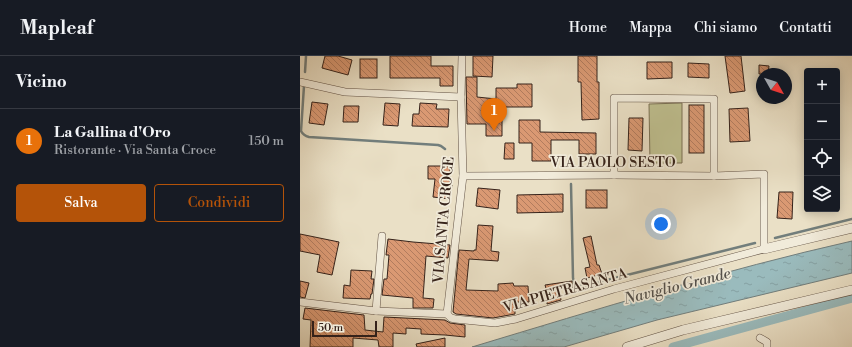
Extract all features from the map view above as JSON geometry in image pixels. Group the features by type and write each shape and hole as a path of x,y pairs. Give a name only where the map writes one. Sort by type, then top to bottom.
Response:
{"street":[{"name":"VIA SANTA CROCE","path":"447,314 463,176 461,96 462,56"},
{"path":"300,82 344,92 461,96"},
{"path":"614,175 614,98 714,99 714,176"},
{"name":"VIA PAOLO SESTO","path":"463,176 714,176 764,174 764,249"},
{"path":"764,249 852,228"},
{"path":"376,311 382,236"},
{"name":"VIA PIETRASANTA","path":"300,302 376,311 447,314 451,318 455,319 495,323 516,319 614,289 764,249"},
{"path":"627,347 683,330 852,290"},
{"path":"760,338 767,342 767,347"}],"green space":[{"path":"682,103 682,163 650,163 649,104"}],"water":[{"path":"852,241 852,273 657,320 564,347 472,347 709,277"}],"building":[{"path":"325,56 338,56 352,60 348,75 322,68"},
{"path":"390,56 431,56 431,66 453,66 453,86 440,86 440,78 390,78"},
{"path":"473,56 493,56 492,77 473,76"},
{"path":"578,56 597,56 599,119 582,120 581,82 578,82"},
{"path":"725,56 741,56 745,91 730,93"},
{"path":"360,59 377,59 377,78 360,78"},
{"path":"647,62 672,62 672,78 647,79"},
{"path":"688,63 709,64 709,78 688,77"},
{"path":"759,65 769,66 769,68 759,68"},
{"path":"466,77 477,77 477,97 496,99 496,88 517,88 517,84 532,84 532,107 502,107 502,136 486,136 486,124 467,124"},
{"path":"312,102 328,104 324,125 309,123"},
{"path":"385,103 400,104 398,126 383,125"},
{"path":"420,103 437,104 436,109 449,109 448,127 412,126 413,114 419,114"},
{"path":"689,105 704,105 704,153 689,153"},
{"path":"344,106 359,106 358,122 343,122"},
{"path":"748,108 750,141 730,142 729,109"},
{"path":"629,118 643,118 642,151 628,150"},
{"path":"519,120 540,120 540,132 596,133 596,154 579,154 579,140 551,140 551,161 532,161 532,143 519,143"},
{"path":"505,143 514,143 514,159 504,159"},
{"path":"428,166 450,166 450,185 452,185 450,199 433,197 435,179 428,179"},
{"path":"478,188 500,190 498,209 476,206"},
{"path":"586,190 607,190 607,208 586,208"},
{"path":"779,192 793,192 792,219 777,218"},
{"path":"563,194 563,212 517,213 517,195"},
{"path":"478,225 493,226 491,251 499,252 498,261 469,259 466,290 498,291 498,284 513,283 514,286 528,286 529,302 515,302 515,314 493,318 456,314 453,312 459,250 476,250"},
{"path":"300,234 339,242 332,275 317,272 320,255 300,251"},
{"path":"591,236 597,265 599,265 602,274 587,278 585,268 590,267 583,238"},
{"path":"388,239 450,245 448,258 426,256 423,298 434,299 433,308 413,308 413,298 382,295 384,279 387,279 389,255 386,255"},
{"path":"351,270 372,271 371,279 374,279 370,299 343,298 344,285 350,286"},
{"path":"300,281 309,283 305,298 300,297"},
{"path":"572,281 572,288 559,288 561,300 547,304 547,301 542,302 540,293 547,292 545,285"},
{"path":"305,308 364,315 365,330 383,332 384,317 445,320 450,323 465,325 465,337 421,334 421,329 406,328 406,334 393,333 393,347 379,347 378,340 353,338 353,347 310,347 311,320 303,319"},
{"path":"445,338 445,347 417,347 416,344"}],"waterway":[{"path":"305,72 306,56"},
{"path":"304,86 301,131 305,136 438,145 445,149"},
{"path":"571,184 573,278 574,282 579,286 755,243"},
{"path":"775,238 852,219"},
{"path":"673,347 852,298"}],"place":[{"name":"La Gallina d'Oro","path":"494,131"}],"water label":[{"name":"Naviglio Grande","path":"677,286"}]}
